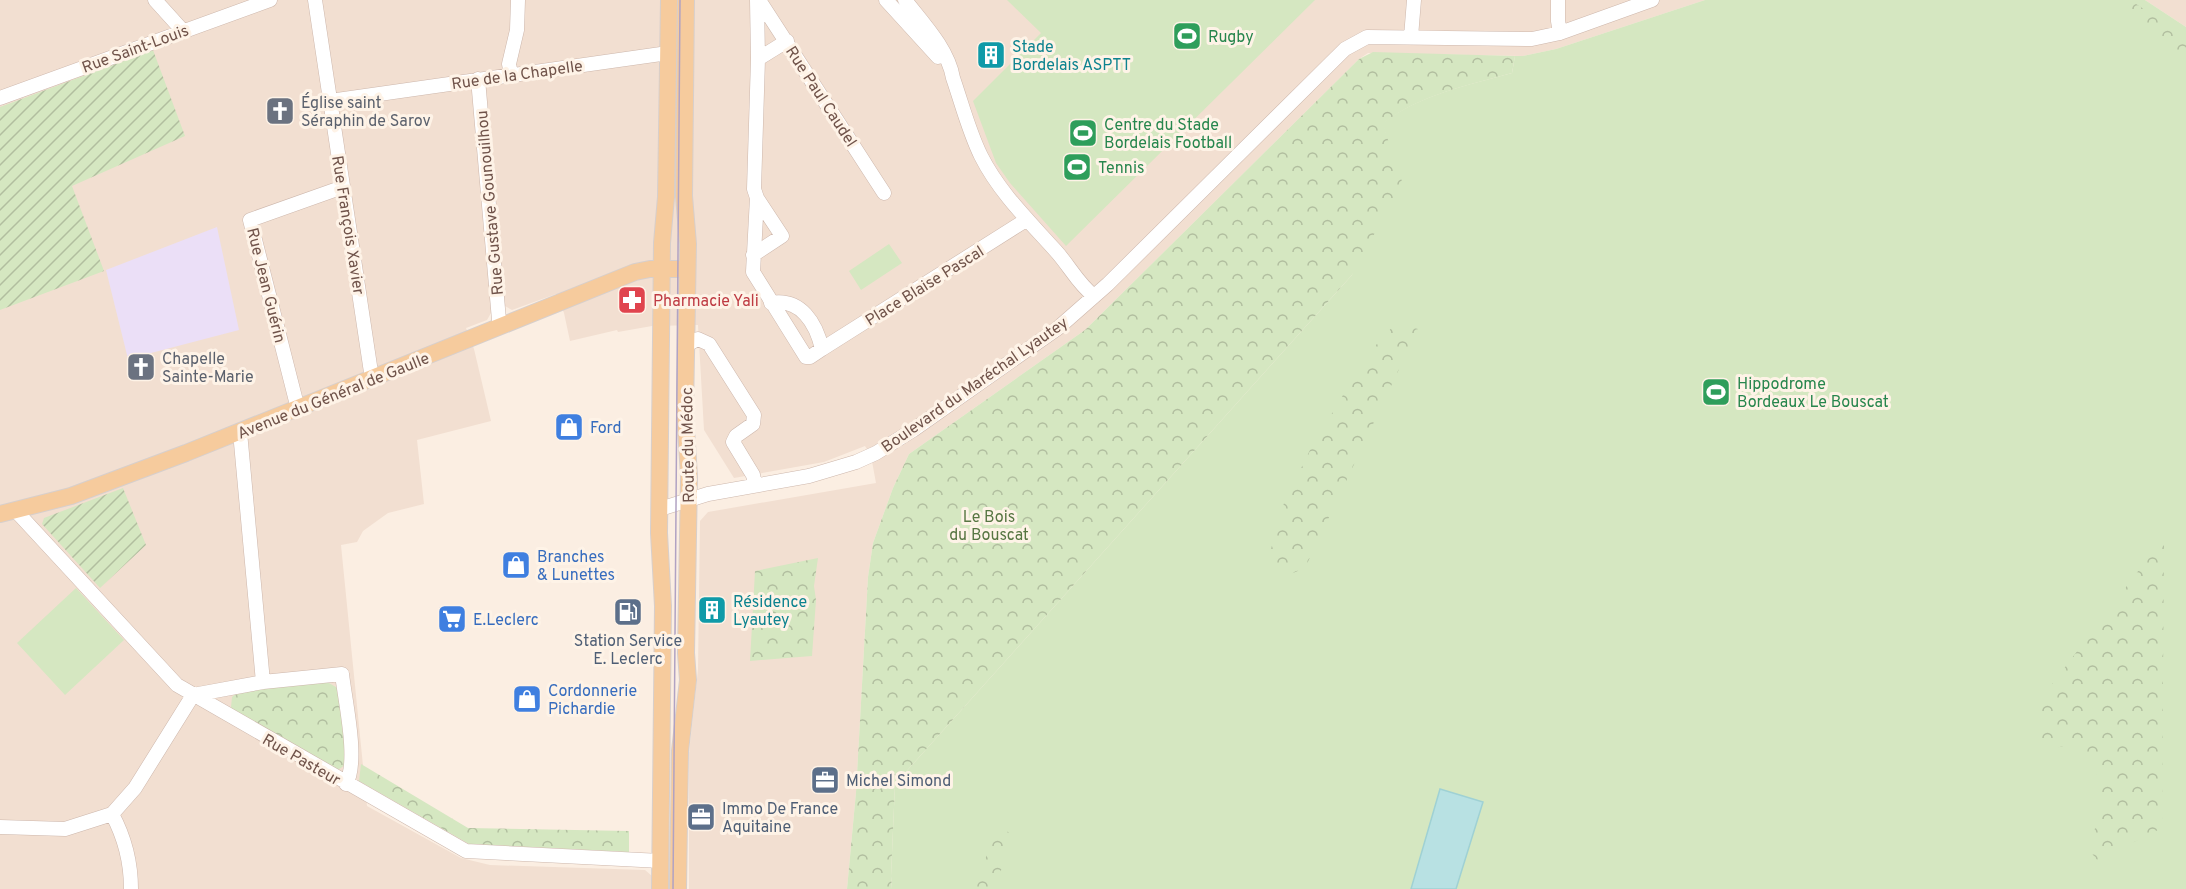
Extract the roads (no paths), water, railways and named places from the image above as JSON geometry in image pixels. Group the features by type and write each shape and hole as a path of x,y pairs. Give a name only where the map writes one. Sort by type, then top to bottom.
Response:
{"main road":[{"name":"Route du Médoc","path":"660,889 663,606 660,578 662,269 666,197 669,0"},
{"name":"Route du Médoc","path":"678,889 680,751 688,680 686,653 690,477 685,411 688,244 684,196 686,0"},
{"name":"Avenue du Général de Gaulle","path":"8,512 71,496 240,432 635,272 687,269"}],"street":[{"path":"155,0 183,31"},
{"name":"Rue Saint-Louis","path":"0,98 270,0"},
{"name":"Rue François Xavier","path":"315,0 372,379"},
{"path":"511,74 509,64 517,30 518,0"},
{"path":"753,255 782,236 757,198 754,189 758,0"},
{"name":"Rue Paul Caudel","path":"758,0 787,41 884,193"},
{"path":"886,0 903,6 925,24 951,67 981,156 993,176 1026,220 1094,296"},
{"path":"1411,37 1414,0"},
{"path":"1558,0 1560,33"},
{"name":"Boulevard du Maréchal Lyautey","path":"660,509 689,499 755,484 809,476 856,462 876,453 1058,328 1108,284 1345,49 1367,37 1532,39 1560,33 1652,0"},
{"path":"758,59 787,41"},
{"name":"Rue de la Chapelle","path":"330,101 668,53"},
{"name":"Rue Gustave Gounouilhou","path":"478,79 499,320 502,326"},
{"name":"Rue Jean Guérin","path":"298,409 250,220 342,187"},
{"path":"757,198 753,272 771,303 806,357 822,350 816,331 807,316 794,304 771,303"},
{"name":"Place Blaise Pascal","path":"822,350 1026,220"},
{"path":"686,345 698,339 706,340 754,415 753,424 736,436 734,442 753,475 755,484"},
{"path":"240,432 263,682"},
{"name":"Rue Pasteur","path":"8,512 177,686 466,851 661,861"},
{"path":"0,827 65,829 112,814 135,788 193,695 263,682 342,674 352,755 350,776 346,784"},
{"path":"112,814 122,833 129,857 131,889"}],"water":[{"path":"1440,789 1483,802 1456,889 1411,889"}],"tram line":[{"path":"673,889 680,0"}],"place":[{"name":"Rugby","path":"1187,36"},
{"name":"Stade Bordelais ASPTT","path":"991,55"},
{"name":"Église saint Séraphin de Sarov","path":"280,111"},
{"name":"Centre du Stade Bordelais Football","path":"1083,133"},
{"name":"Tennis","path":"1077,167"},
{"name":"Pharmacie Yali","path":"632,300"},
{"name":"Chapelle Sainte-Marie","path":"141,367"},
{"name":"Hippodrome Bordeaux Le Bouscat","path":"1716,392"},
{"name":"Ford","path":"569,427"},
{"name":"Branches & Lunettes","path":"516,565"},
{"name":"Résidence Lyautey","path":"712,610"},
{"name":"Station Service E. Leclerc","path":"628,612"},
{"name":"E.Leclerc","path":"452,619"},
{"name":"Cordonnerie Pichardie","path":"527,699"},
{"name":"Michel Simond","path":"825,780"},
{"name":"Immo De France Aquitaine","path":"701,817"}],"park label":[{"name":"Le Bois du Bouscat","path":"989,525"}]}
